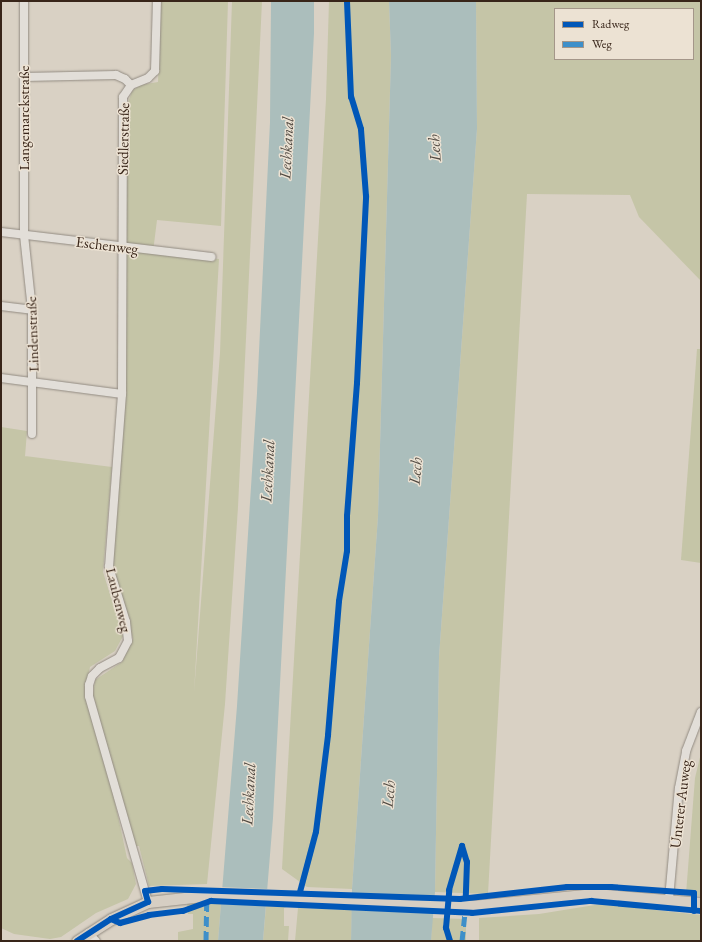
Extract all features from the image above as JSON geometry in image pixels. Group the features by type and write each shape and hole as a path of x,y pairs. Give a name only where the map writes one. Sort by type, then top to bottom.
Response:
{"main road":[{"path":"77,941 92,937 111,919 148,902 212,895 460,906 594,894 669,899 701,903"}],"street":[{"name":"Langemarckstraße","path":"24,1 24,235"},
{"name":"Siedlerstraße","path":"122,247 122,106 124,97 131,85 148,78 155,71 157,1"},
{"path":"25,76 116,75 125,79 131,85"},
{"name":"Eschenweg","path":"1,232 212,257"},
{"name":"Lindenstraße","path":"24,235 32,310 32,434"},
{"name":"Laubenweg","path":"122,247 122,394 109,567 126,622 128,642 119,658 100,668 92,676 88,685 88,696 148,902"},
{"path":"1,306 32,310"},
{"path":"1,378 122,394"},
{"name":"Unterer Auweg","path":"669,899 679,788 686,751 701,712"}],"green space":[{"path":"161,1 228,1 221,226 157,220 153,252 219,259 194,693 220,353 232,1 262,1 238,507 225,704 207,884 149,886 139,846 136,846 115,778 93,695 95,680 122,662 133,639 113,574 112,560 124,421 127,106 132,91 140,85 158,82"},
{"path":"329,1 389,1 391,56 378,516 352,889 307,887 282,869 326,99"},
{"path":"476,1 701,1 701,281 639,217 630,195 527,194 488,894 435,892 439,657 477,129"},
{"path":"697,349 701,349 701,563 681,560"},
{"path":"1,427 27,431 25,456 112,467 103,572 123,636 115,651 90,667 88,677 127,858 132,863 136,884 128,899 96,913 61,937 50,939 14,934 1,928"},
{"path":"701,753 701,896 686,894 695,778"},
{"path":"207,900 211,903 221,904 218,941 178,941 178,932 193,929 193,914 188,914 187,903"},
{"path":"601,904 701,915 701,941 479,941 479,918 539,914"},
{"path":"266,906 287,907 284,908 284,926 289,926 288,941 263,941"},
{"path":"298,908 352,910 351,941 295,941"},
{"path":"432,918 466,919 466,941 431,941"}],"water":[{"name":"Lechkanal","path":"271,1 314,1 314,33 273,818 263,941 218,941 237,706 257,393 270,122"},
{"name":"Lech","path":"389,1 476,1 477,129 439,657 435,892 431,941 351,941 352,889 378,516 391,56"}],"pier":[{"path":"220,887 269,889 268,906 219,904"},
{"path":"350,893 436,896 435,913 350,910"}],"marked path":[{"path":"206,941 207,902"},
{"path":"462,941 465,912"}],"cycle path":[{"path":"300,892 316,832 328,735 339,601 347,551 347,516 357,383 366,196 361,129 351,97 347,1"},
{"path":"462,846 467,862 466,897"},
{"path":"450,941 446,928 449,890 462,846"},
{"path":"77,941 111,919 148,902 145,891 162,889 460,899 567,887 611,887 694,893 694,911"},
{"path":"111,919 120,923 149,915 183,911 211,901 472,913 591,901 700,911"}]}
